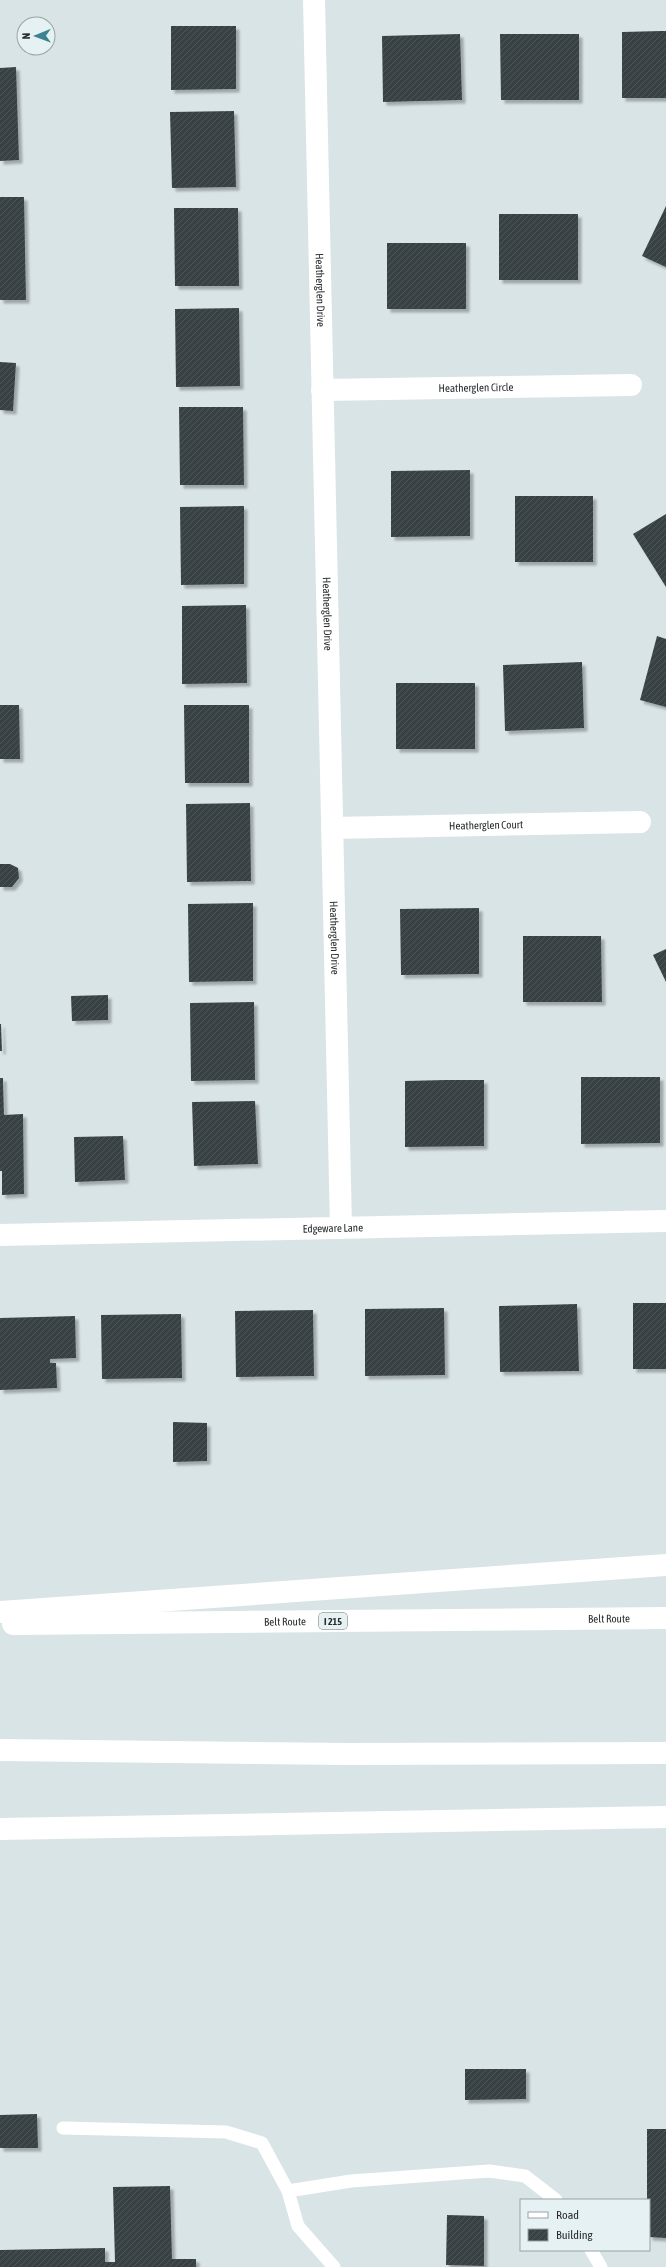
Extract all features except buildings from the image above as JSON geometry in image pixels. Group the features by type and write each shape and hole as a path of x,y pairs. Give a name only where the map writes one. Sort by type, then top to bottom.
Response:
{"main road":[{"name":"Heatherglen Drive","path":"314,0 341,1228"},
{"name":"Heatherglen Circle","path":"322,390 631,385"},
{"name":"Heatherglen Court","path":"332,828 640,822"},
{"name":"Edgeware Lane","path":"0,1234 666,1221"},
{"path":"0,1612 666,1565"},
{"name":"Belt Route","path":"0,1624 666,1618"},
{"path":"0,1750 347,1754 666,1752"},
{"path":"0,1829 666,1817"}],"lane":[{"path":"63,2128 226,2132 262,2143 288,2191 298,2226 334,2267"},
{"path":"288,2191 351,2181 489,2171 525,2176 555,2199"},
{"path":"592,2251 602,2267"}]}
